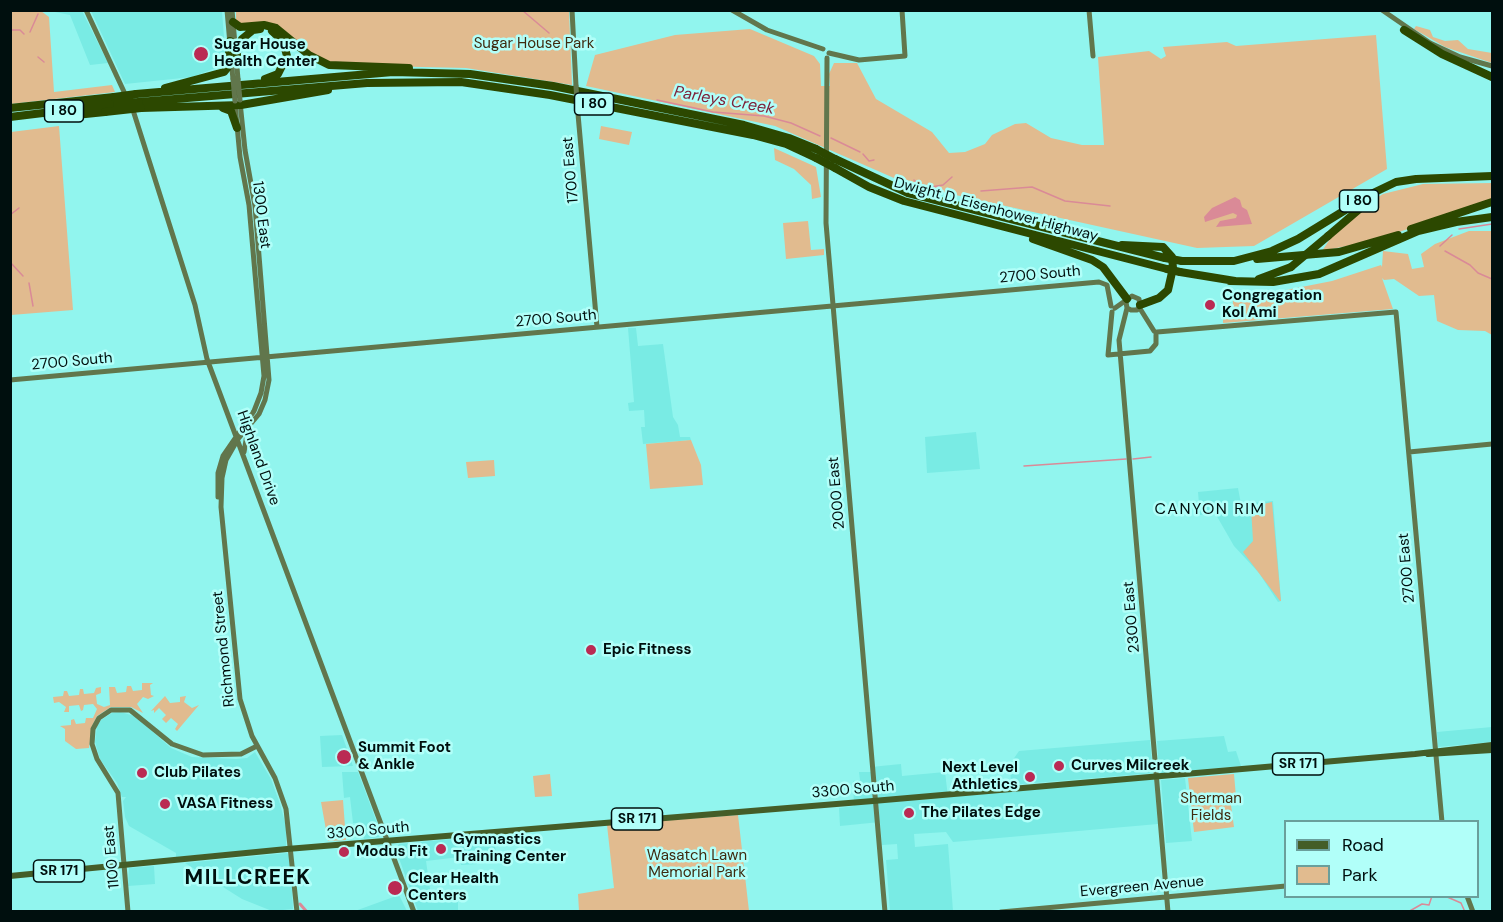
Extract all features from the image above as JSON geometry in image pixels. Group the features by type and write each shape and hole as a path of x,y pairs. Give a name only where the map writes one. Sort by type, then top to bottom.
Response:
{"highway":[{"path":"233,26 259,25 276,28 309,55 329,64 397,66 431,71"},
{"path":"1405,28 1442,54 1492,77"},
{"path":"237,62 237,52 242,39 254,30 272,31 283,41 287,56 278,74 246,84"},
{"path":"10,118 105,112 224,72 228,67 230,41"},
{"name":"Dwight D. Eisenhower Highway","path":"140,99 246,84 431,71 493,76 744,125 780,135 835,164 908,193 1100,243 1182,261 1234,261 1272,251 1298,239 1352,205 1396,182 1416,179 1492,178"},
{"name":"Dwight D. Eisenhower Highway","path":"10,108 368,83 461,82 529,91 753,135 816,154"},
{"path":"219,107 368,83"},
{"path":"140,99 219,107 231,111 237,128"},
{"name":"Dwight D. Eisenhower Highway","path":"10,118 116,100"},
{"name":"Dwight D. Eisenhower Highway","path":"835,164 869,187 904,201 1167,269 1230,281 1262,278 1291,267 1363,205 1393,188 1422,182 1492,178"},
{"path":"1403,233 1492,202"},
{"path":"1234,261 1339,252 1461,217 1492,216"},
{"path":"1230,281 1273,282 1319,274 1418,231 1448,223 1492,216"},
{"path":"998,226 1092,260 1103,267 1132,306 1161,297 1169,289 1173,268 1168,250 1155,246 1100,243"}],"main road":[{"name":"3300 South","path":"10,876 599,822 876,801 1415,754 1492,745"},
{"name":"3300 South","path":"1436,752 1492,750"}],"street":[{"name":"Highland Drive","path":"86,10 135,118 195,305 208,362 414,912"},
{"name":"1300 East","path":"227,10 259,249 267,392 257,417"},
{"name":"1300 East","path":"232,10 237,62 236,79"},
{"name":"1700 East","path":"572,10 577,103 597,327"},
{"path":"732,10 764,29 807,44 825,55 862,60 905,56 902,10"},
{"path":"1089,10 1093,56"},
{"path":"1376,10 1430,43 1460,57 1492,66"},
{"path":"1382,10 1405,28"},
{"name":"2000 East","path":"825,55 826,223 885,912"},
{"name":"1300 East","path":"238,103 237,128 251,222 265,357 262,389 249,420"},
{"path":"251,222 259,249 255,272"},
{"name":"2700 South","path":"10,380 1104,282 1115,308"},
{"path":"1132,306 1145,319 1156,333 1156,344 1150,351 1108,355 1115,308 1132,306"},
{"name":"2300 East","path":"1132,306 1120,336 1120,354 1168,912"},
{"name":"2700 East","path":"1156,333 1396,312 1442,820"},
{"name":"Richmond Street","path":"237,437 257,417"},
{"name":"Richmond Street","path":"249,420 237,437 223,469 221,507 240,699 247,726 283,800 292,850"},
{"path":"243,454 248,428"},
{"path":"1408,452 1492,444"},
{"name":"1100 East","path":"128,912 119,800 116,787 97,759 92,740 96,722 111,710 126,709 137,714 172,744 196,754 241,754 257,746"},
{"path":"292,850 297,912"},
{"name":"Evergreen Avenue","path":"1001,912 1284,886"}],"shaded area":[{"path":"50,11 82,11 108,63 90,65 70,15"},
{"path":"91,11 222,11 226,64 192,77 125,84"},
{"path":"1235,197 1247,210 1252,224 1216,227 1220,221 1236,218 1237,215 1233,213 1205,222 1204,217 1212,208"},
{"path":"628,328 636,328 638,346 663,344 673,417 678,425 680,437 690,437 691,440 643,444 641,427 645,427 644,410 629,411 628,403 634,402"},
{"path":"976,432 980,469 927,473 925,437"},
{"path":"1238,488 1241,504 1273,501 1281,601 1278,602 1259,573 1234,546 1215,513 1200,515 1198,492"},
{"path":"120,712 135,716 171,748 192,757 236,759 247,758 255,752 271,779 280,804 286,826 286,847 176,857 176,853 129,826 123,801 126,797 122,797 117,783 100,759 95,742 97,726 101,720 112,713"},
{"path":"1492,727 1492,742 1438,747 1437,732"},
{"path":"342,735 353,766 322,767 320,736"},
{"path":"1224,736 1228,752 1236,751 1241,766 1161,773 1159,770 1157,741"},
{"path":"1150,740 1153,773 1011,785 1010,764 1019,751"},
{"path":"901,764 902,776 945,772 948,797 1154,779 1158,824 953,842 946,832 914,834 915,847 948,844 953,911 890,911 886,860 898,859 897,844 882,845 880,822 840,826 839,808 854,806 853,781 860,780 859,772 871,772 871,767"},
{"path":"342,772 358,772 380,831 379,837 364,839 362,823 353,823 350,797 344,798"},
{"path":"1185,778 1192,841 1166,843 1161,780"},
{"path":"494,835 496,855 477,857 477,864 461,865 460,857 426,861 432,903 458,902 458,911 418,911 396,850 399,844"},
{"path":"287,853 290,857 293,909 272,911 242,899 185,863"},
{"path":"154,866 155,884 128,886 129,868"},
{"path":"399,895 407,911 355,911"}],"green space":[{"path":"10,11 41,11 49,17 54,92 112,85 115,92 11,104"},
{"name":"Sugar House Park","path":"236,11 569,11 572,85 466,68 335,65 315,56 272,23 245,26 236,22"},
{"path":"1416,26 1430,30 1433,37 1445,41 1458,40 1468,49 1492,53 1492,63 1445,47 1414,29"},
{"path":"750,29 814,56 820,64 821,86 830,86 829,74 834,63 857,63 876,99 932,132 949,153 965,152 985,144 992,135 1015,124 1026,123 1051,138 1082,145 1104,145 1098,57 1149,51 1161,59 1166,56 1163,47 1227,42 1236,46 1376,35 1387,169 1254,246 1197,248 910,185 775,126 586,86 595,55 675,35"},
{"path":"59,126 73,310 11,315 11,132"},
{"path":"601,126 632,132 629,145 599,139"},
{"path":"774,148 816,167 821,197 812,199 811,185 794,169 775,160"},
{"path":"1492,183 1492,201 1372,241 1322,251 1330,239 1365,205 1383,194 1423,184"},
{"path":"808,221 811,250 824,249 824,255 786,259 783,223"},
{"path":"1469,231 1492,231 1492,335 1485,331 1458,330 1437,321 1434,295 1419,296 1394,279 1384,280 1382,278 1393,309 1223,323 1223,315 1232,311 1233,302 1230,291 1254,295 1254,291 1276,292 1332,281 1381,265 1382,267 1383,251 1408,254 1412,269 1424,267 1421,254 1435,244"},
{"path":"691,440 701,465 703,485 650,489 646,444"},
{"path":"494,460 495,476 468,478 466,462"},
{"path":"1272,502 1281,601 1243,552 1253,541 1251,507"},
{"path":"142,683 153,683 150,685 151,695 154,696 148,699 143,697 137,704 143,713 131,707 111,707 97,716 92,726 89,748 76,749 65,741 65,729 60,726 71,725 71,720 74,719 76,724 85,723 86,718 93,718 97,709 93,704 84,705 81,711 79,705 69,706 69,712 64,712 66,707 59,702 54,703 53,697 63,696 64,691 67,691 69,696 79,695 80,689 83,689 84,694 94,693 96,688 101,687 101,693 96,695 97,704 104,707 110,705 109,687 115,687 117,693 126,692 127,686 131,686 133,691 142,690"},
{"path":"165,696 170,703 180,702 180,697 186,696 184,702 192,708 199,705 177,731 175,729 178,724 171,718 166,723 162,719 166,715 159,708 154,713 154,710 151,711"},
{"path":"550,774 552,796 535,797 533,776"},
{"name":"Sherman Fields","path":"1234,774 1236,797 1230,798 1234,827 1194,832 1188,778"},
{"path":"343,800 346,840 328,841 321,802"},
{"name":"Wasatch Lawn Memorial Park","path":"738,815 749,911 579,911 578,894 614,888 607,825"}],"waterway":[{"name":"Parleys Creek","path":"522,10 549,33"},
{"path":"30,32 38,14"},
{"path":"10,30 20,30 24,34"},
{"path":"38,57 44,62"},
{"name":"Parleys Creek","path":"657,100 713,112 764,116 791,123 820,136"},
{"name":"Parleys Creek","path":"831,138 860,152"},
{"name":"Parleys Creek","path":"863,154 869,161 874,160"},
{"name":"Parleys Creek","path":"914,180 918,184 931,187 943,185 952,177"},
{"name":"Parleys Creek","path":"981,191 1032,187 1065,201 1110,206"},
{"path":"10,215 19,208"},
{"path":"1459,229 1492,224"},
{"path":"1440,246 1452,235"},
{"name":"Parleys Creek","path":"1445,251 1470,265 1478,273 1492,279"},
{"path":"10,262 23,276"},
{"path":"29,283 33,306"},
{"path":"1133,459 1151,457"},
{"path":"1024,466 1126,459"},
{"path":"1408,912 1422,904 1429,905 1431,898"},
{"path":"1450,898 1461,903 1465,912"},
{"path":"300,904 307,912"}],"place":[{"name":"Sugar House Health Center","path":"201,54"},
{"name":"Congregation Kol Ami","path":"1210,305"},
{"name":"Epic Fitness","path":"591,650"},
{"name":"Summit Foot & Ankle","path":"344,757"},
{"name":"Curves Milcreek","path":"1059,766"},
{"name":"Club Pilates","path":"142,773"},
{"name":"Next Level Athletics","path":"1030,777"},
{"name":"VASA Fitness","path":"165,804"},
{"name":"The Pilates Edge","path":"909,813"},
{"name":"Gymnastics Training Center","path":"441,849"},
{"name":"Modus Fit","path":"344,852"},
{"name":"Clear Health Centers","path":"395,888"}],"district":[{"name":"CANYON RIM","path":"1210,510"},
{"name":"MILLCREEK","path":"248,878"}]}
